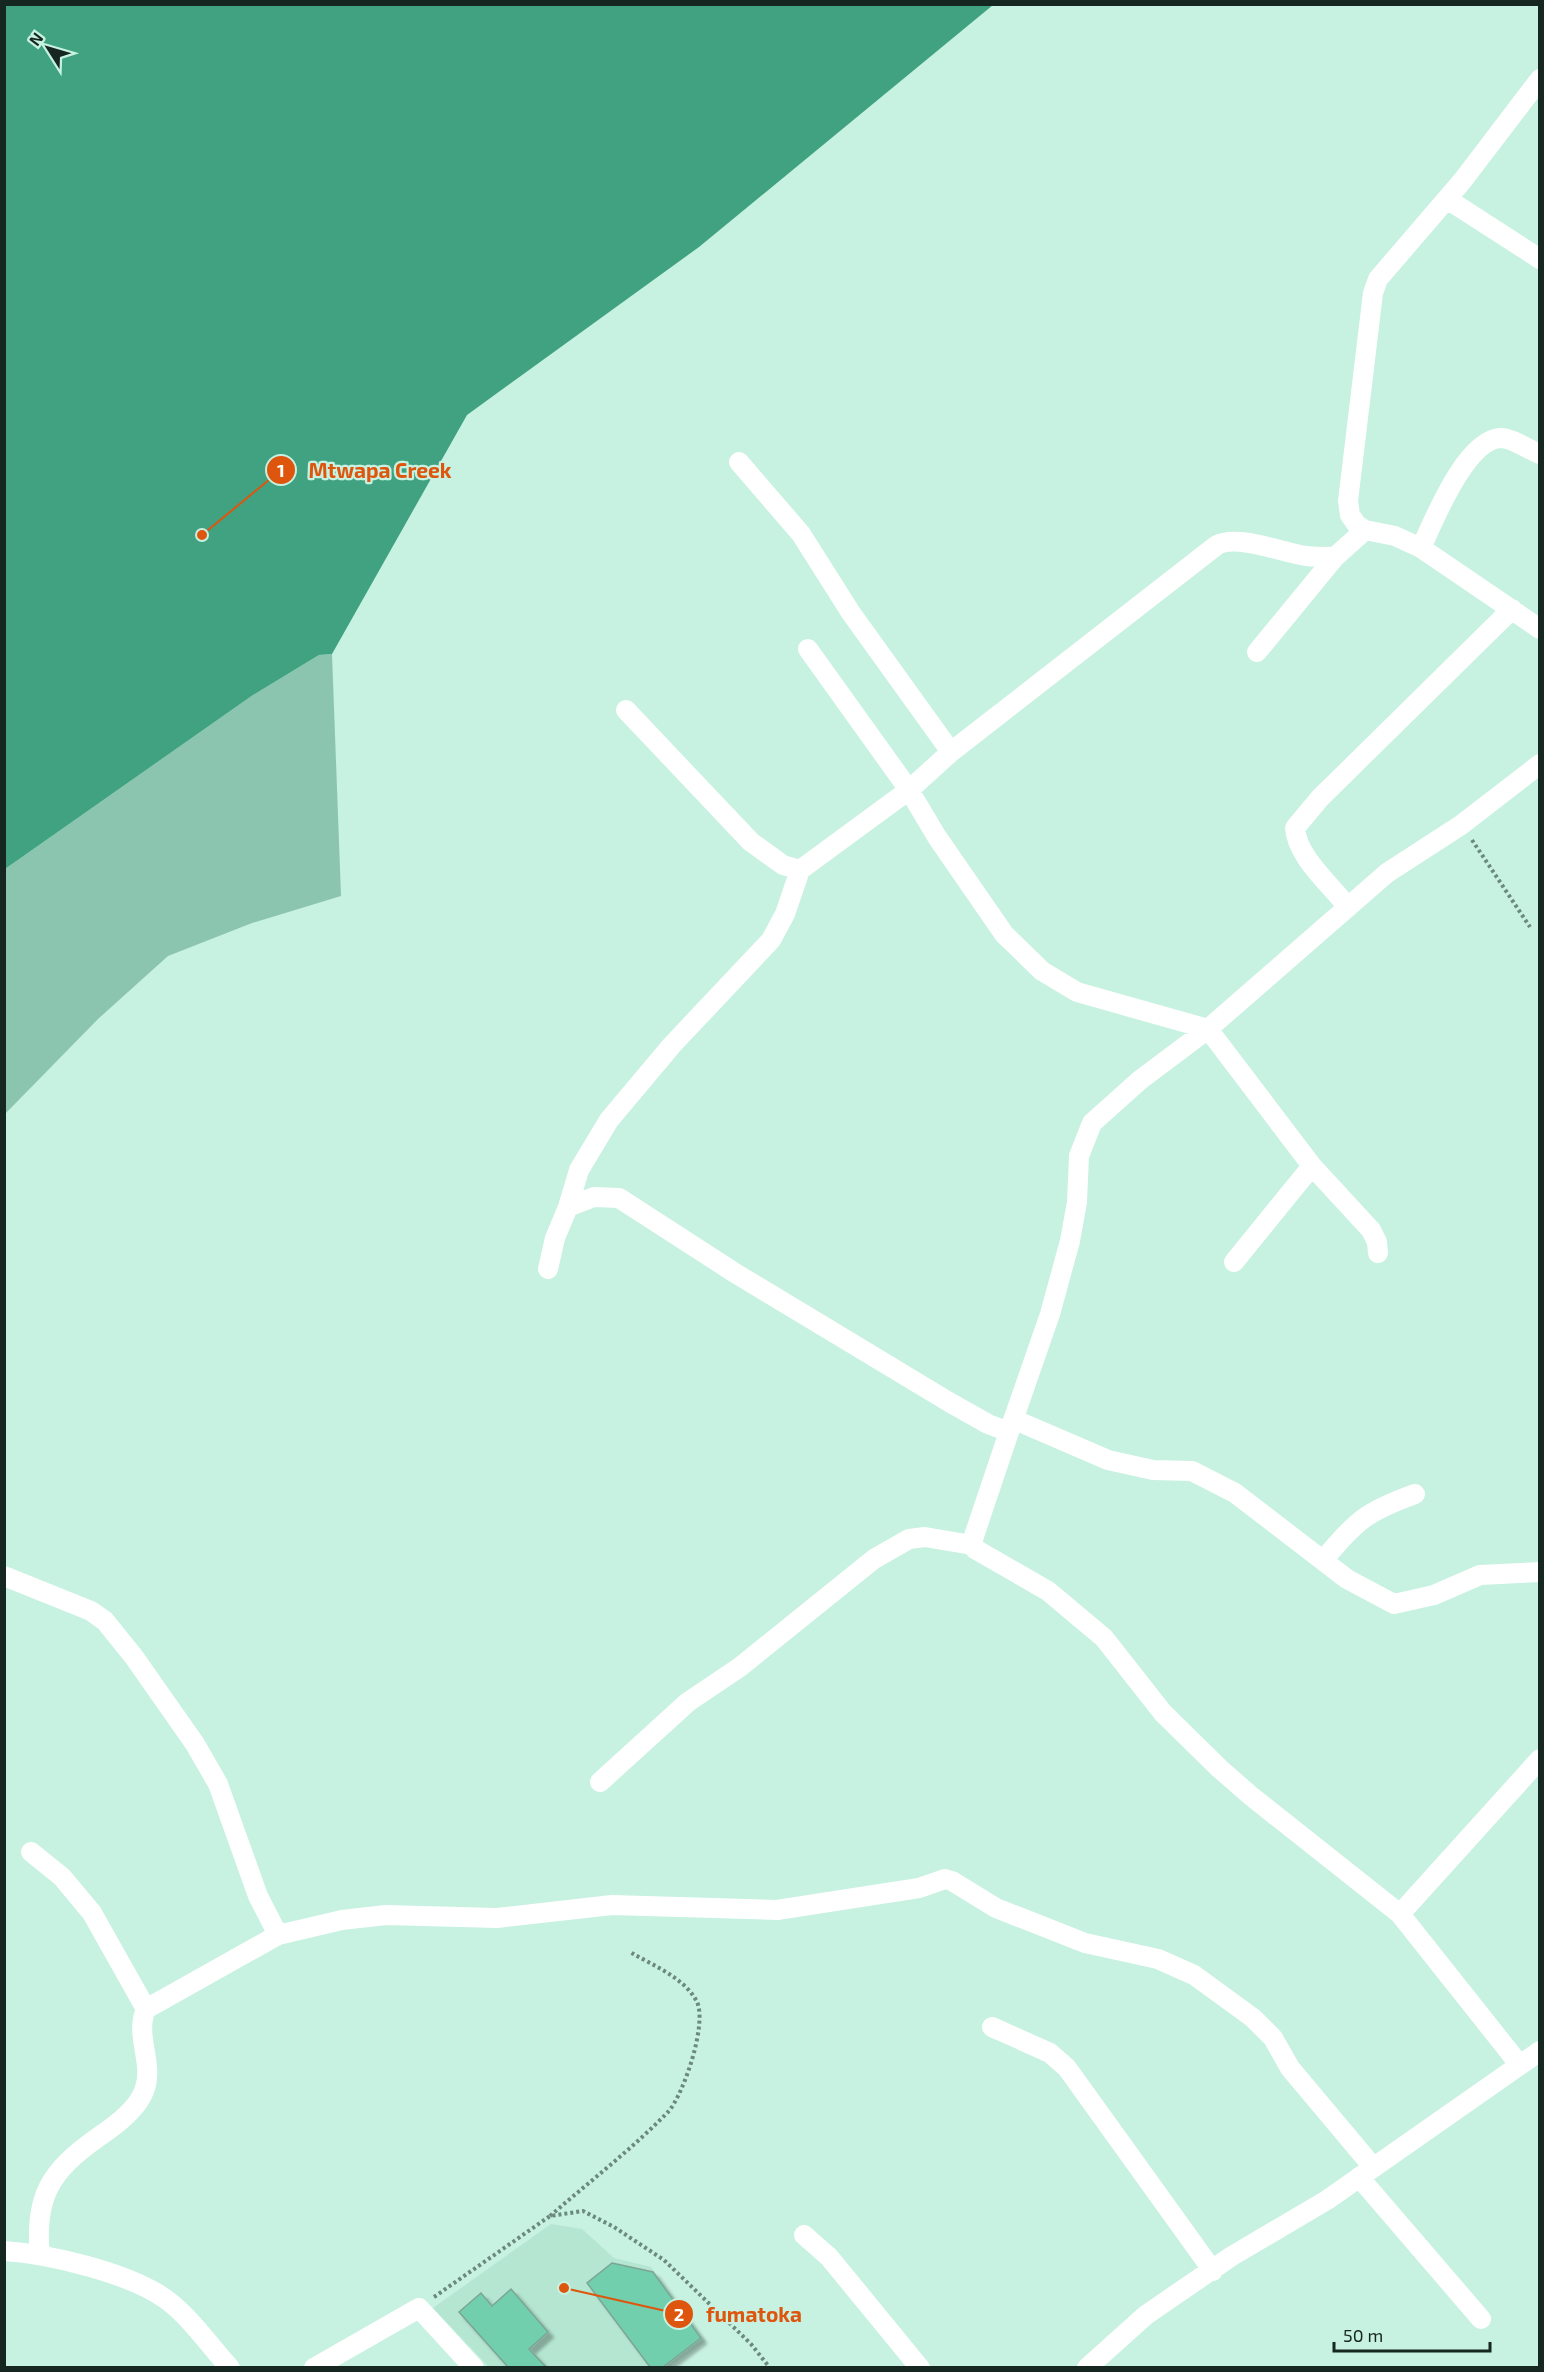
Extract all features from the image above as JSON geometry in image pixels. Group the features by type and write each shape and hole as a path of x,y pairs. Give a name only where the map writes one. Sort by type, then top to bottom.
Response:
{"street":[{"path":"1539,79 1447,199 1378,279 1373,293 1348,501 1350,515 1357,525 1365,530 1395,536 1421,548 1539,629"},
{"path":"1447,199 1539,259"},
{"path":"1421,548 1445,499 1472,454 1485,442 1502,438 1539,454"},
{"path":"740,462 801,534 851,613 951,752"},
{"path":"1257,652 1335,557 1365,530"},
{"path":"548,1269 555,1238 568,1207 579,1170 609,1120 672,1045 771,940 785,914 800,870 909,790 951,752 1224,541 1305,556 1335,557"},
{"path":"1347,906 1302,850 1296,839 1295,828 1320,798 1512,609"},
{"path":"808,649 909,790 937,837 1004,934 1042,971 1077,992 1208,1029 1312,1166 1371,1230 1377,1242 1377,1253"},
{"path":"626,710 751,842 783,865 800,870"},
{"path":"972,1545 1050,1314 1070,1241 1077,1202 1078,1156 1083,1141 1102,1111 1208,1029 1387,873 1461,825 1539,764"},
{"path":"1234,1262 1312,1166"},
{"path":"568,1207 594,1197 619,1198 735,1273 988,1424 1012,1426 1108,1460 1153,1470 1192,1472 1235,1493 1324,1559 1347,1579 1394,1604 1434,1595 1480,1575 1539,1572"},
{"path":"1324,1559 1357,1522 1379,1507 1415,1494"},
{"path":"600,1782 688,1702 740,1667 874,1559 909,1539 925,1536 972,1545 985,1555 1048,1591 1104,1638 1163,1713 1219,1768 1251,1797 1400,1914 1519,2064"},
{"path":"4,1576 91,1611 105,1622 124,1644 157,1688 218,1784 258,1896 278,1935"},
{"path":"1400,1914 1539,1759"},
{"path":"32,1852 62,1877 92,1913 146,2009 141,2027 148,2064 145,2090 129,2112 63,2164 49,2182 39,2210 40,2255"},
{"path":"146,2009 278,1935 342,1920 386,1915 497,1918 612,1905 777,1911 919,1888 945,1879 996,1908 1085,1943 1158,1959 1194,1975 1253,2018 1273,2038 1290,2068 1366,2172 1481,2319"},
{"path":"992,2027 1050,2053 1067,2068 1213,2271"},
{"path":"1088,2367 1146,2315 1366,2172 1539,2051"},
{"path":"804,2235 829,2257 920,2367"},
{"path":"4,2252 40,2255 82,2265 154,2292 183,2314 230,2367"},
{"path":"314,2367 419,2308 474,2367"}],"path":[{"path":"1461,825 1530,927"},
{"path":"419,2308 550,2216 670,2110 697,2048 701,2018 698,2001 685,1985 630,1952"},
{"path":"550,2216 583,2211 614,2227 664,2260 751,2344 770,2367"}],"shaded area":[{"path":"5,4 993,5 699,247 467,415 332,654 319,655 253,695 5,869"},
{"path":"332,654 341,896 252,923 168,956 98,1019 5,1114 5,869 253,695 319,655"},
{"path":"551,2224 582,2229 614,2258 651,2267 706,2341 669,2367 489,2367 433,2308"}],"building":[{"path":"612,2263 653,2272 701,2338 663,2367 650,2367 587,2283"},
{"path":"511,2289 548,2332 529,2349 546,2367 508,2367 459,2312 481,2293 492,2306"}],"place":[{"name":"Mtwapa Creek","path":"202,535"},
{"name":"fumatoka","path":"564,2288"}]}
